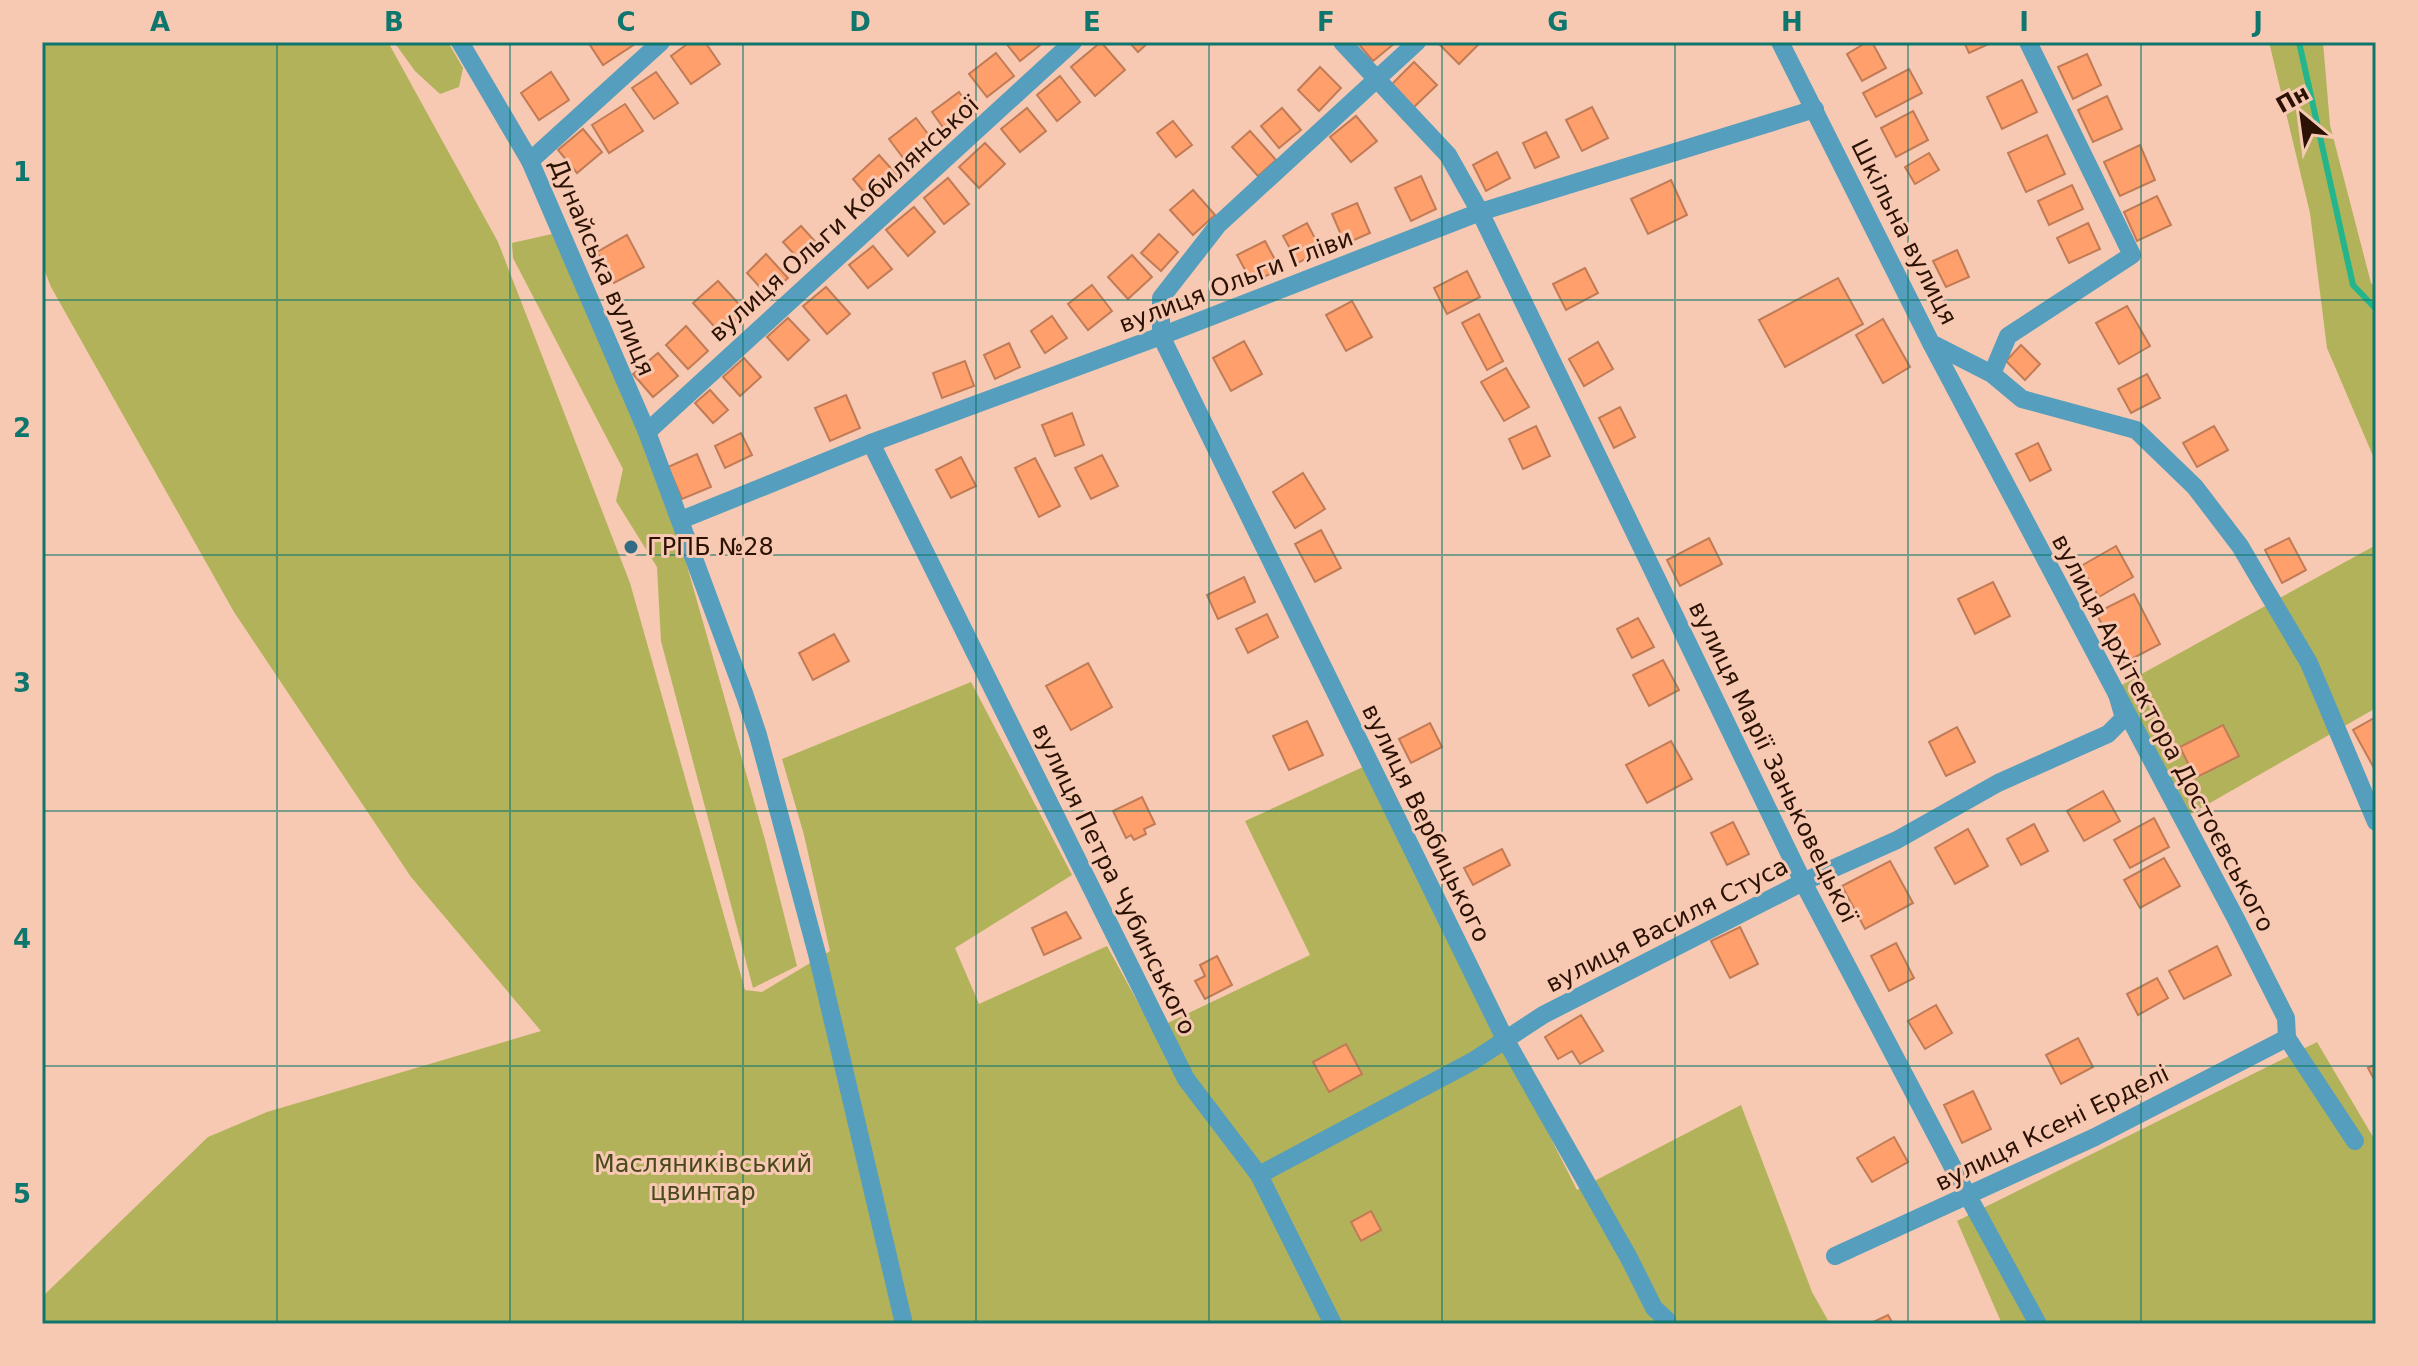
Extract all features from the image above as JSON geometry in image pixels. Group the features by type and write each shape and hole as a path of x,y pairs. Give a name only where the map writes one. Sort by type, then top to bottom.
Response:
{"street":[{"name":"Дунайська вулиця","path":"460,42 530,161 647,432 758,735 817,954 904,1324"},
{"path":"530,161 661,42"},
{"name":"вулиця Ольги Кобилянської","path":"647,432 1073,42"},
{"name":"вулиця Марії Заньковецької","path":"1342,42 1448,155 1480,212 1803,882 2038,1324"},
{"path":"1161,336 1161,298 1218,225 1417,42"},
{"name":"Шкільна вулиця","path":"1780,42 1931,343 1992,374 2022,399 2136,430 2195,487 2240,546 2309,663 2376,822"},
{"path":"1992,374 2008,336 2132,255 2028,42"},
{"name":"вулиця Ольги Гліви","path":"681,520 871,443 1161,336 1480,212 1815,109"},
{"name":"вулиця Вербицького","path":"1161,336 1505,1039 1654,1308 1667,1320"},
{"name":"вулиця Архітектора Достоєвського","path":"1931,343 2286,1018 2287,1038 2355,1141"},
{"name":"вулиця Петра Чубинського","path":"871,443 1186,1079 1259,1175 1333,1324"},
{"name":"вулиця Василя Стуса","path":"1259,1175 1473,1061 1543,1015 1803,882 1897,840 1998,783 2108,734 2124,718 2117,694"},
{"name":"вулиця Ксені Ерделі","path":"1835,1256 2095,1137 2287,1038"}],"green space":[{"name":"Масляниківський цвинтар","path":"42,42 388,42 498,242 630,583 745,990 762,992 830,951 804,835 782,759 971,682 1072,875 955,948 979,1004 1107,946 1153,1030 1310,955 1245,821 1363,767 1577,1190 1741,1105 1812,1292 1830,1324 42,1324 42,1297 208,1137 267,1112 541,1031 411,877 234,612 51,287 42,264"},
{"path":"394,42 448,42 463,68 459,87 440,94 415,71"},
{"path":"2269,42 2323,42 2330,125 2371,283 2376,288 2376,463 2327,348 2310,213"},
{"path":"552,234 662,478 765,840 797,966 753,988 661,641 657,567 616,501 623,469 513,258 512,243"},
{"path":"2376,545 2376,708 2175,823 2107,693"},
{"path":"2317,1042 2376,1142 2376,1324 2002,1324 1957,1221"}],"building":[{"path":"588,42 638,42 603,65"},
{"path":"690,42 705,42 720,64 691,84 671,56"},
{"path":"1005,42 1044,42 1020,61"},
{"path":"1101,42 1125,70 1095,96 1071,67"},
{"path":"1129,42 1149,42 1138,52"},
{"path":"1357,42 1394,42 1395,43 1373,61"},
{"path":"1437,42 1479,42 1480,43 1459,64"},
{"path":"1872,42 1886,68 1862,81 1847,54"},
{"path":"1964,42 1993,42 1969,53"},
{"path":"996,53 1014,76 987,97 969,74"},
{"path":"2087,54 2101,85 2073,99 2058,67"},
{"path":"1414,62 1437,85 1413,108 1391,85"},
{"path":"1320,67 1341,88 1319,111 1298,90"},
{"path":"1909,69 1922,93 1876,117 1863,93"},
{"path":"551,72 569,100 539,120 521,93"},
{"path":"656,72 678,103 654,119 632,88"},
{"path":"1060,76 1080,102 1057,121 1037,95"},
{"path":"2022,80 2037,112 2002,129 1987,97"},
{"path":"959,92 974,114 947,133 932,112"},
{"path":"2107,96 2122,129 2093,142 2078,110"},
{"path":"625,104 643,131 609,153 592,125"},
{"path":"1592,107 1608,138 1582,151 1566,120"},
{"path":"1027,108 1046,131 1020,152 1001,129"},
{"path":"1282,108 1301,130 1279,148 1261,126"},
{"path":"1913,111 1928,140 1896,157 1881,128"},
{"path":"1356,116 1377,141 1351,162 1330,137"},
{"path":"916,118 934,142 907,163 889,139"},
{"path":"1173,121 1192,145 1176,157 1157,133"},
{"path":"583,129 602,152 577,173 558,150"},
{"path":"1250,131 1276,160 1258,176 1232,147"},
{"path":"1546,132 1559,157 1535,168 1523,143"},
{"path":"2047,135 2065,174 2026,192 2008,153"},
{"path":"985,143 1005,164 979,188 959,167"},
{"path":"2140,145 2155,180 2120,196 2104,162"},
{"path":"1497,152 1510,178 1486,191 1473,165"},
{"path":"1929,153 1939,170 1915,184 1905,167"},
{"path":"879,155 897,175 870,199 853,179"},
{"path":"1421,176 1436,209 1411,221 1395,188"},
{"path":"948,178 969,204 944,224 924,198"},
{"path":"1671,180 1687,215 1648,234 1631,199"},
{"path":"2072,185 2083,209 2049,225 2038,201"},
{"path":"1193,190 1215,215 1193,235 1170,210"},
{"path":"2157,196 2171,225 2137,241 2124,212"},
{"path":"1357,203 1370,233 1345,244 1332,214"},
{"path":"914,207 935,232 908,256 886,230"},
{"path":"1307,223 1321,250 1298,263 1283,236"},
{"path":"2088,223 2100,249 2069,263 2057,238"},
{"path":"801,226 821,248 804,265 783,242"},
{"path":"1159,234 1178,252 1161,271 1141,253"},
{"path":"627,235 644,267 614,283 597,252"},
{"path":"1265,241 1280,269 1252,283 1237,255"},
{"path":"873,246 892,269 868,288 849,265"},
{"path":"1957,250 1969,277 1946,287 1933,261"},
{"path":"766,254 788,278 768,296 747,273"},
{"path":"1132,255 1152,277 1128,299 1108,277"},
{"path":"1585,268 1598,293 1566,310 1553,284"},
{"path":"1467,271 1480,297 1447,314 1434,288"},
{"path":"1838,278 1863,324 1785,367 1759,320"},
{"path":"718,281 747,313 722,335 693,303"},
{"path":"1092,285 1112,311 1088,330 1068,304"},
{"path":"826,287 850,314 827,334 803,306"},
{"path":"1352,301 1372,337 1346,351 1326,315"},
{"path":"2127,306 2150,346 2119,364 2096,323"},
{"path":"1479,314 1503,361 1487,370 1462,323"},
{"path":"1052,316 1067,338 1045,353 1031,331"},
{"path":"788,318 809,340 788,360 767,337"},
{"path":"1883,319 1910,367 1883,383 1856,335"},
{"path":"686,326 708,351 688,369 666,345"},
{"path":"1244,341 1262,374 1231,391 1213,358"},
{"path":"1598,342 1613,369 1584,386 1569,359"},
{"path":"1009,343 1020,367 995,379 984,355"},
{"path":"2021,345 2040,364 2025,380 2006,361"},
{"path":"658,353 678,376 653,397 633,374"},
{"path":"744,358 761,377 740,396 723,377"},
{"path":"965,361 974,386 942,398 933,373"},
{"path":"1506,368 1529,407 1504,421 1481,382"},
{"path":"2147,374 2160,398 2131,413 2118,389"},
{"path":"710,390 728,410 713,423 695,403"},
{"path":"846,395 860,428 830,441 815,408"},
{"path":"1620,407 1635,437 1614,448 1599,418"},
{"path":"1072,413 1084,445 1055,456 1042,425"},
{"path":"1536,426 1550,456 1523,469 1509,439"},
{"path":"2214,426 2228,450 2197,467 2183,443"},
{"path":"741,433 752,455 725,468 715,446"},
{"path":"2038,443 2051,470 2030,481 2016,454"},
{"path":"697,454 711,487 682,499 668,467"},
{"path":"1102,455 1118,486 1091,499 1075,468"},
{"path":"961,457 976,486 951,498 936,470"},
{"path":"1035,458 1060,506 1039,517 1015,468"},
{"path":"1303,473 1325,509 1295,528 1273,492"},
{"path":"1321,530 1341,568 1315,582 1295,544"},
{"path":"1709,538 1722,564 1680,586 1667,560"},
{"path":"2289,538 2306,570 2282,583 2265,550"},
{"path":"2116,546 2133,577 2099,597 2081,566"},
{"path":"1244,577 1255,602 1218,619 1207,595"},
{"path":"1993,582 2010,616 1975,634 1958,599"},
{"path":"2134,594 2160,644 2122,664 2096,613"},
{"path":"1267,614 1278,637 1248,653 1236,629"},
{"path":"1638,618 1654,647 1632,658 1617,629"},
{"path":"834,634 849,661 813,680 799,653"},
{"path":"1663,660 1679,690 1649,706 1633,675"},
{"path":"1088,663 1112,707 1071,730 1046,686"},
{"path":"2376,717 2376,767 2374,768 2353,730"},
{"path":"1307,721 1323,755 1289,770 1273,736"},
{"path":"1430,723 1442,747 1411,763 1399,739"},
{"path":"2223,725 2239,756 2195,778 2180,747"},
{"path":"1957,727 1975,762 1946,776 1929,742"},
{"path":"1671,741 1692,779 1647,803 1626,765"},
{"path":"2103,791 2120,821 2084,841 2067,811"},
{"path":"1142,797 1155,824 1144,829 1146,834 1134,840 1131,835 1126,838 1113,811"},
{"path":"2154,818 2169,847 2130,868 2114,840"},
{"path":"1733,822 1749,854 1727,865 1711,833"},
{"path":"2034,824 2048,851 2021,865 2007,839"},
{"path":"1968,829 1988,866 1955,884 1935,848"},
{"path":"1502,849 1510,865 1473,885 1464,868"},
{"path":"2164,858 2180,886 2140,908 2124,880"},
{"path":"1890,861 1913,903 1865,929 1842,886"},
{"path":"1066,912 1081,938 1044,955 1032,928"},
{"path":"1740,927 1758,964 1730,978 1711,941"},
{"path":"1896,943 1914,978 1889,991 1871,956"},
{"path":"2217,946 2231,975 2184,999 2169,971"},
{"path":"1217,956 1232,985 1205,999 1195,981 1205,976 1200,965"},
{"path":"2157,978 2168,998 2138,1015 2127,994"},
{"path":"1936,1005 1952,1033 1925,1049 1908,1021"},
{"path":"1581,1015 1603,1051 1580,1064 1572,1051 1558,1059 1545,1037"},
{"path":"2078,1038 2093,1067 2061,1084 2046,1055"},
{"path":"1346,1044 1362,1074 1329,1092 1313,1062"},
{"path":"2376,1064 2376,1083 2368,1068"},
{"path":"1973,1091 1991,1129 1962,1143 1944,1105"},
{"path":"1894,1137 1908,1162 1872,1182 1857,1158"},
{"path":"1371,1211 1381,1230 1361,1241 1351,1222"},
{"path":"1888,1315 1893,1324 1869,1324"}],"waterway":[{"path":"2299,42 2353,285 2376,309"}],"place":[{"name":"ГРПБ №28","path":"631,547"}]}
